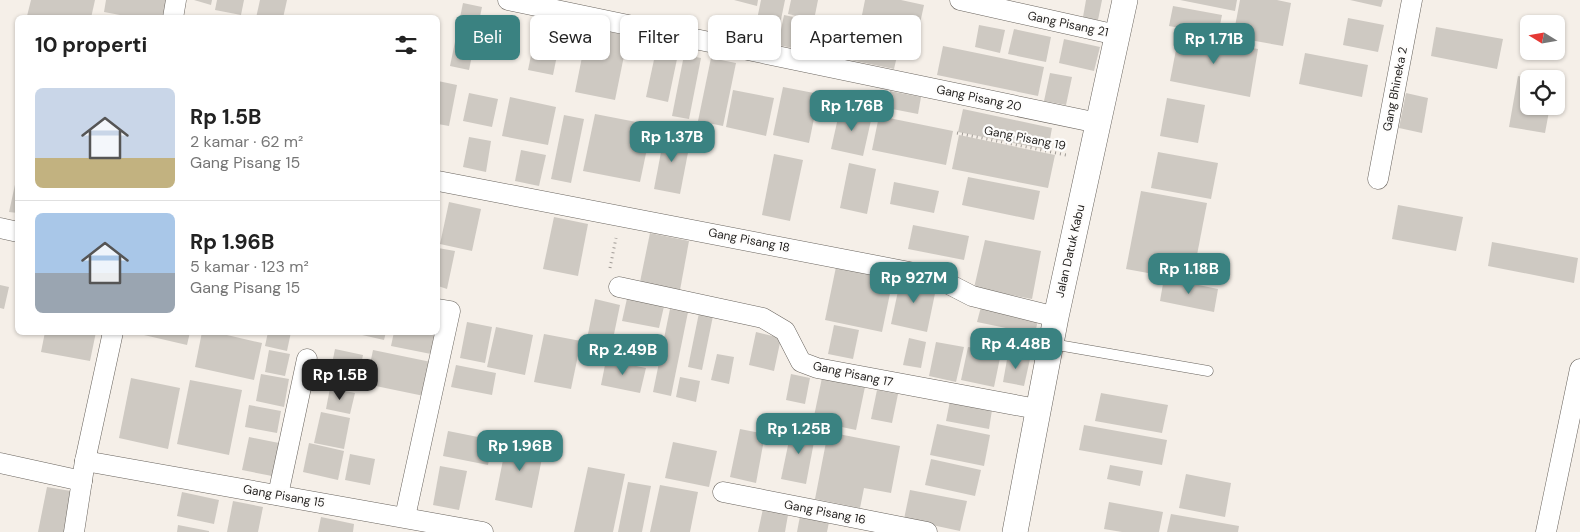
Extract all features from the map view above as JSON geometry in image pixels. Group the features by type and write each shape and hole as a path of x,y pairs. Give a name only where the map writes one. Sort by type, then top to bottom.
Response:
{"street":[{"path":"174,15 176,0"},
{"name":"Gang Pisang 20","path":"508,0 1098,123"},
{"name":"Gang Pisang 21","path":"960,0 1117,34"},
{"name":"Jalan Datuk Kabu","path":"1015,532 1056,317 1125,0"},
{"name":"Gang Bhineka 2","path":"1378,178 1412,0"},
{"name":"Gang Pisang 18","path":"440,181 935,277 972,296 1056,317"},
{"path":"0,228 15,231"},
{"name":"Gang Pisang 17","path":"619,287 763,318 785,331 801,362 817,368 1037,409"},
{"path":"440,331 444,310"},
{"path":"74,532 82,481 112,335"},
{"path":"405,517 439,335"},
{"path":"278,495 307,359"},
{"path":"1546,532 1580,369"},
{"name":"Gang Pisang 15","path":"86,461 483,532"},
{"path":"0,463 82,481"},
{"name":"Gang Pisang 16","path":"723,492 927,532"}],"lane":[{"path":"1051,344 1208,371"}],"path":[{"name":"Gang Pisang 19","path":"956,133 1090,160"},
{"path":"619,287 614,282 609,269 621,215"}],"building":[{"path":"31,0 95,0 92,15 27,15"},
{"path":"106,0 171,0 168,15 120,15 104,12"},
{"path":"194,0 212,0 211,5"},
{"path":"217,0 244,0 241,15 215,10"},
{"path":"260,0 287,0 284,15 257,15"},
{"path":"734,0 758,0 757,6"},
{"path":"761,0 785,0 781,20 781,15 758,15"},
{"path":"791,0 818,0 815,15 788,14"},
{"path":"865,0 901,0 924,5 921,19 921,15 862,15"},
{"path":"1086,0 1102,0 1098,20 1083,17"},
{"path":"1180,0 1237,0 1235,11"},
{"path":"1240,0 1277,0 1291,3 1283,46 1233,37"},
{"path":"1350,0 1383,0 1381,7"},
{"path":"463,3 482,7 480,15 461,15"},
{"path":"1173,6 1222,15 1218,35 1169,26"},
{"path":"784,15 791,16 791,48 781,46 781,30"},
{"path":"1348,18 1384,25 1378,52 1343,45"},
{"path":"979,25 1005,30 1000,53 975,47"},
{"path":"1436,27 1503,39 1497,69 1431,56"},
{"path":"1014,29 1051,37 1046,62 1008,54"},
{"path":"610,32 620,34 620,60 623,60 615,100 575,92 581,60 610,60"},
{"path":"1179,34 1258,49 1250,97 1170,81"},
{"path":"1064,39 1100,47 1094,71 1059,63"},
{"path":"455,42 455,60 471,60 469,70 450,66"},
{"path":"943,46 1044,67 1038,96 937,75"},
{"path":"1305,53 1368,65 1362,97 1299,84"},
{"path":"698,57 701,58 689,119 672,116 683,60 698,60"},
{"path":"530,60 556,60 553,75 528,70"},
{"path":"654,60 677,60 668,102 646,97"},
{"path":"711,60 736,63 723,126 698,121"},
{"path":"850,60 896,60 894,69"},
{"path":"1050,73 1072,77 1066,105 1044,101"},
{"path":"1518,76 1520,76 1520,115 1548,115 1545,133 1509,127"},
{"path":"440,81 457,85 449,126 440,124"},
{"path":"783,87 819,94 809,143 773,135"},
{"path":"733,90 774,98 766,136 726,127"},
{"path":"890,91 921,97 918,114 887,108"},
{"path":"469,93 498,99 492,127 463,121"},
{"path":"1406,93 1428,98 1422,133 1399,128"},
{"path":"510,97 556,107 548,145 502,136"},
{"path":"1167,98 1205,105 1198,143 1160,136"},
{"path":"840,109 872,116 863,156 831,149"},
{"path":"963,109 1052,128 1048,150 958,132"},
{"path":"595,114 652,125 640,182 583,171"},
{"path":"564,115 584,119 571,183 551,179"},
{"path":"879,116 953,131 946,165 872,150"},
{"path":"665,131 691,137 680,194 654,189"},
{"path":"959,135 1055,155 1048,188 952,169"},
{"path":"469,137 491,141 486,172 463,167"},
{"path":"521,150 546,155 539,186 515,181"},
{"path":"1158,152 1218,163 1211,199 1151,188"},
{"path":"774,154 803,160 790,221 762,215"},
{"path":"849,163 876,169 867,214 840,208"},
{"path":"968,177 1040,191 1034,220 962,205"},
{"path":"894,182 939,191 934,213 890,204"},
{"path":"15,185 15,213 9,212"},
{"path":"1141,191 1207,203 1192,281 1126,269"},
{"path":"449,202 481,209 472,251 440,244"},
{"path":"1398,205 1463,217 1456,251 1392,239"},
{"path":"554,217 588,224 578,276 543,269"},
{"path":"913,225 969,236 964,260 908,249"},
{"path":"650,233 689,241 680,290 640,282"},
{"path":"985,240 1041,251 1032,299 974,288"},
{"path":"1492,242 1578,258 1574,283 1488,266"},
{"path":"440,248 455,251 447,289 440,287"},
{"path":"836,267 893,279 882,332 825,320"},
{"path":"901,277 937,284 927,332 891,324"},
{"path":"1164,278 1218,289 1214,312 1160,301"},
{"path":"0,285 9,287 4,309 0,308"},
{"path":"628,294 665,302 659,328 622,321"},
{"path":"595,299 620,305 613,339 588,334"},
{"path":"982,303 1039,315 1035,334 977,322"},
{"path":"700,308 714,311 702,370 688,367"},
{"path":"670,309 688,312 671,396 653,392"},
{"path":"467,322 492,327 485,363 460,358"},
{"path":"834,325 859,330 853,359 828,354"},
{"path":"496,327 533,335 525,375 487,367"},
{"path":"756,332 781,338 774,371 749,365"},
{"path":"544,334 581,341 571,389 534,382"},
{"path":"44,335 95,335 90,361 41,352"},
{"path":"144,335 189,335 187,345"},
{"path":"201,335 227,335 262,343 254,380 195,367"},
{"path":"267,335 290,335 287,351 265,346"},
{"path":"362,335 385,335 384,340"},
{"path":"393,335 434,335 431,354 391,346"},
{"path":"909,338 926,342 921,368 903,365"},
{"path":"936,342 964,347 956,382 929,376"},
{"path":"968,347 1001,353 994,387 961,380"},
{"path":"335,349 363,355 356,389 328,384"},
{"path":"269,350 290,354 285,376 265,372"},
{"path":"373,350 431,362 424,396 366,384"},
{"path":"717,354 734,357 729,384 711,380"},
{"path":"1008,354 1030,359 1024,386 1003,382"},
{"path":"606,360 646,368 640,393 601,385"},
{"path":"456,365 496,373 492,395 451,387"},
{"path":"823,373 866,382 856,430 813,421"},
{"path":"261,374 289,379 284,407 256,401"},
{"path":"791,374 810,378 805,404 786,400"},
{"path":"680,377 700,381 696,402 676,397"},
{"path":"131,378 180,388 168,449 119,438"},
{"path":"190,380 242,390 229,455 177,444"},
{"path":"330,388 355,393 350,414 326,409"},
{"path":"877,390 898,394 892,423 871,419"},
{"path":"1101,393 1168,405 1162,433 1095,421"},
{"path":"950,401 992,410 989,429 946,421"},
{"path":"249,405 281,411 277,433 245,427"},
{"path":"321,412 350,418 344,449 314,443"},
{"path":"937,424 990,435 984,466 930,455"},
{"path":"1084,425 1167,440 1162,465 1079,450"},
{"path":"792,426 816,431 806,484 781,479"},
{"path":"740,429 765,434 756,483 730,477"},
{"path":"448,431 493,440 488,465 443,456"},
{"path":"828,432 900,446 891,493 864,488 860,508 815,499"},
{"path":"508,435 545,443 532,508 495,500"},
{"path":"249,437 279,443 272,476 242,470"},
{"path":"673,442 717,451 709,487 665,478"},
{"path":"309,443 344,451 338,480 303,472"},
{"path":"350,454 375,459 370,485 345,480"},
{"path":"931,459 981,470 975,496 925,485"},
{"path":"1110,465 1143,471 1140,486 1107,479"},
{"path":"440,466 467,471 459,510 433,505"},
{"path":"588,467 625,474 613,532 574,532"},
{"path":"1186,474 1231,483 1225,517 1179,508"},
{"path":"628,482 651,486 642,532 618,532"},
{"path":"660,485 698,492 690,532 650,532"},
{"path":"47,487 77,492 70,532 38,532"},
{"path":"910,490 967,501 960,531 904,519"},
{"path":"182,492 219,500 214,524 177,516"},
{"path":"233,501 263,507 258,532 227,532"},
{"path":"1109,502 1163,512 1159,532 1122,532 1104,529"},
{"path":"764,504 789,509 785,532 758,532"},
{"path":"801,511 830,517 827,532 797,532"},
{"path":"1171,514 1239,526 1238,532 1167,532"},
{"path":"321,517 354,524 353,532 318,532"},
{"path":"178,525 209,531 209,532 177,532"}]}
